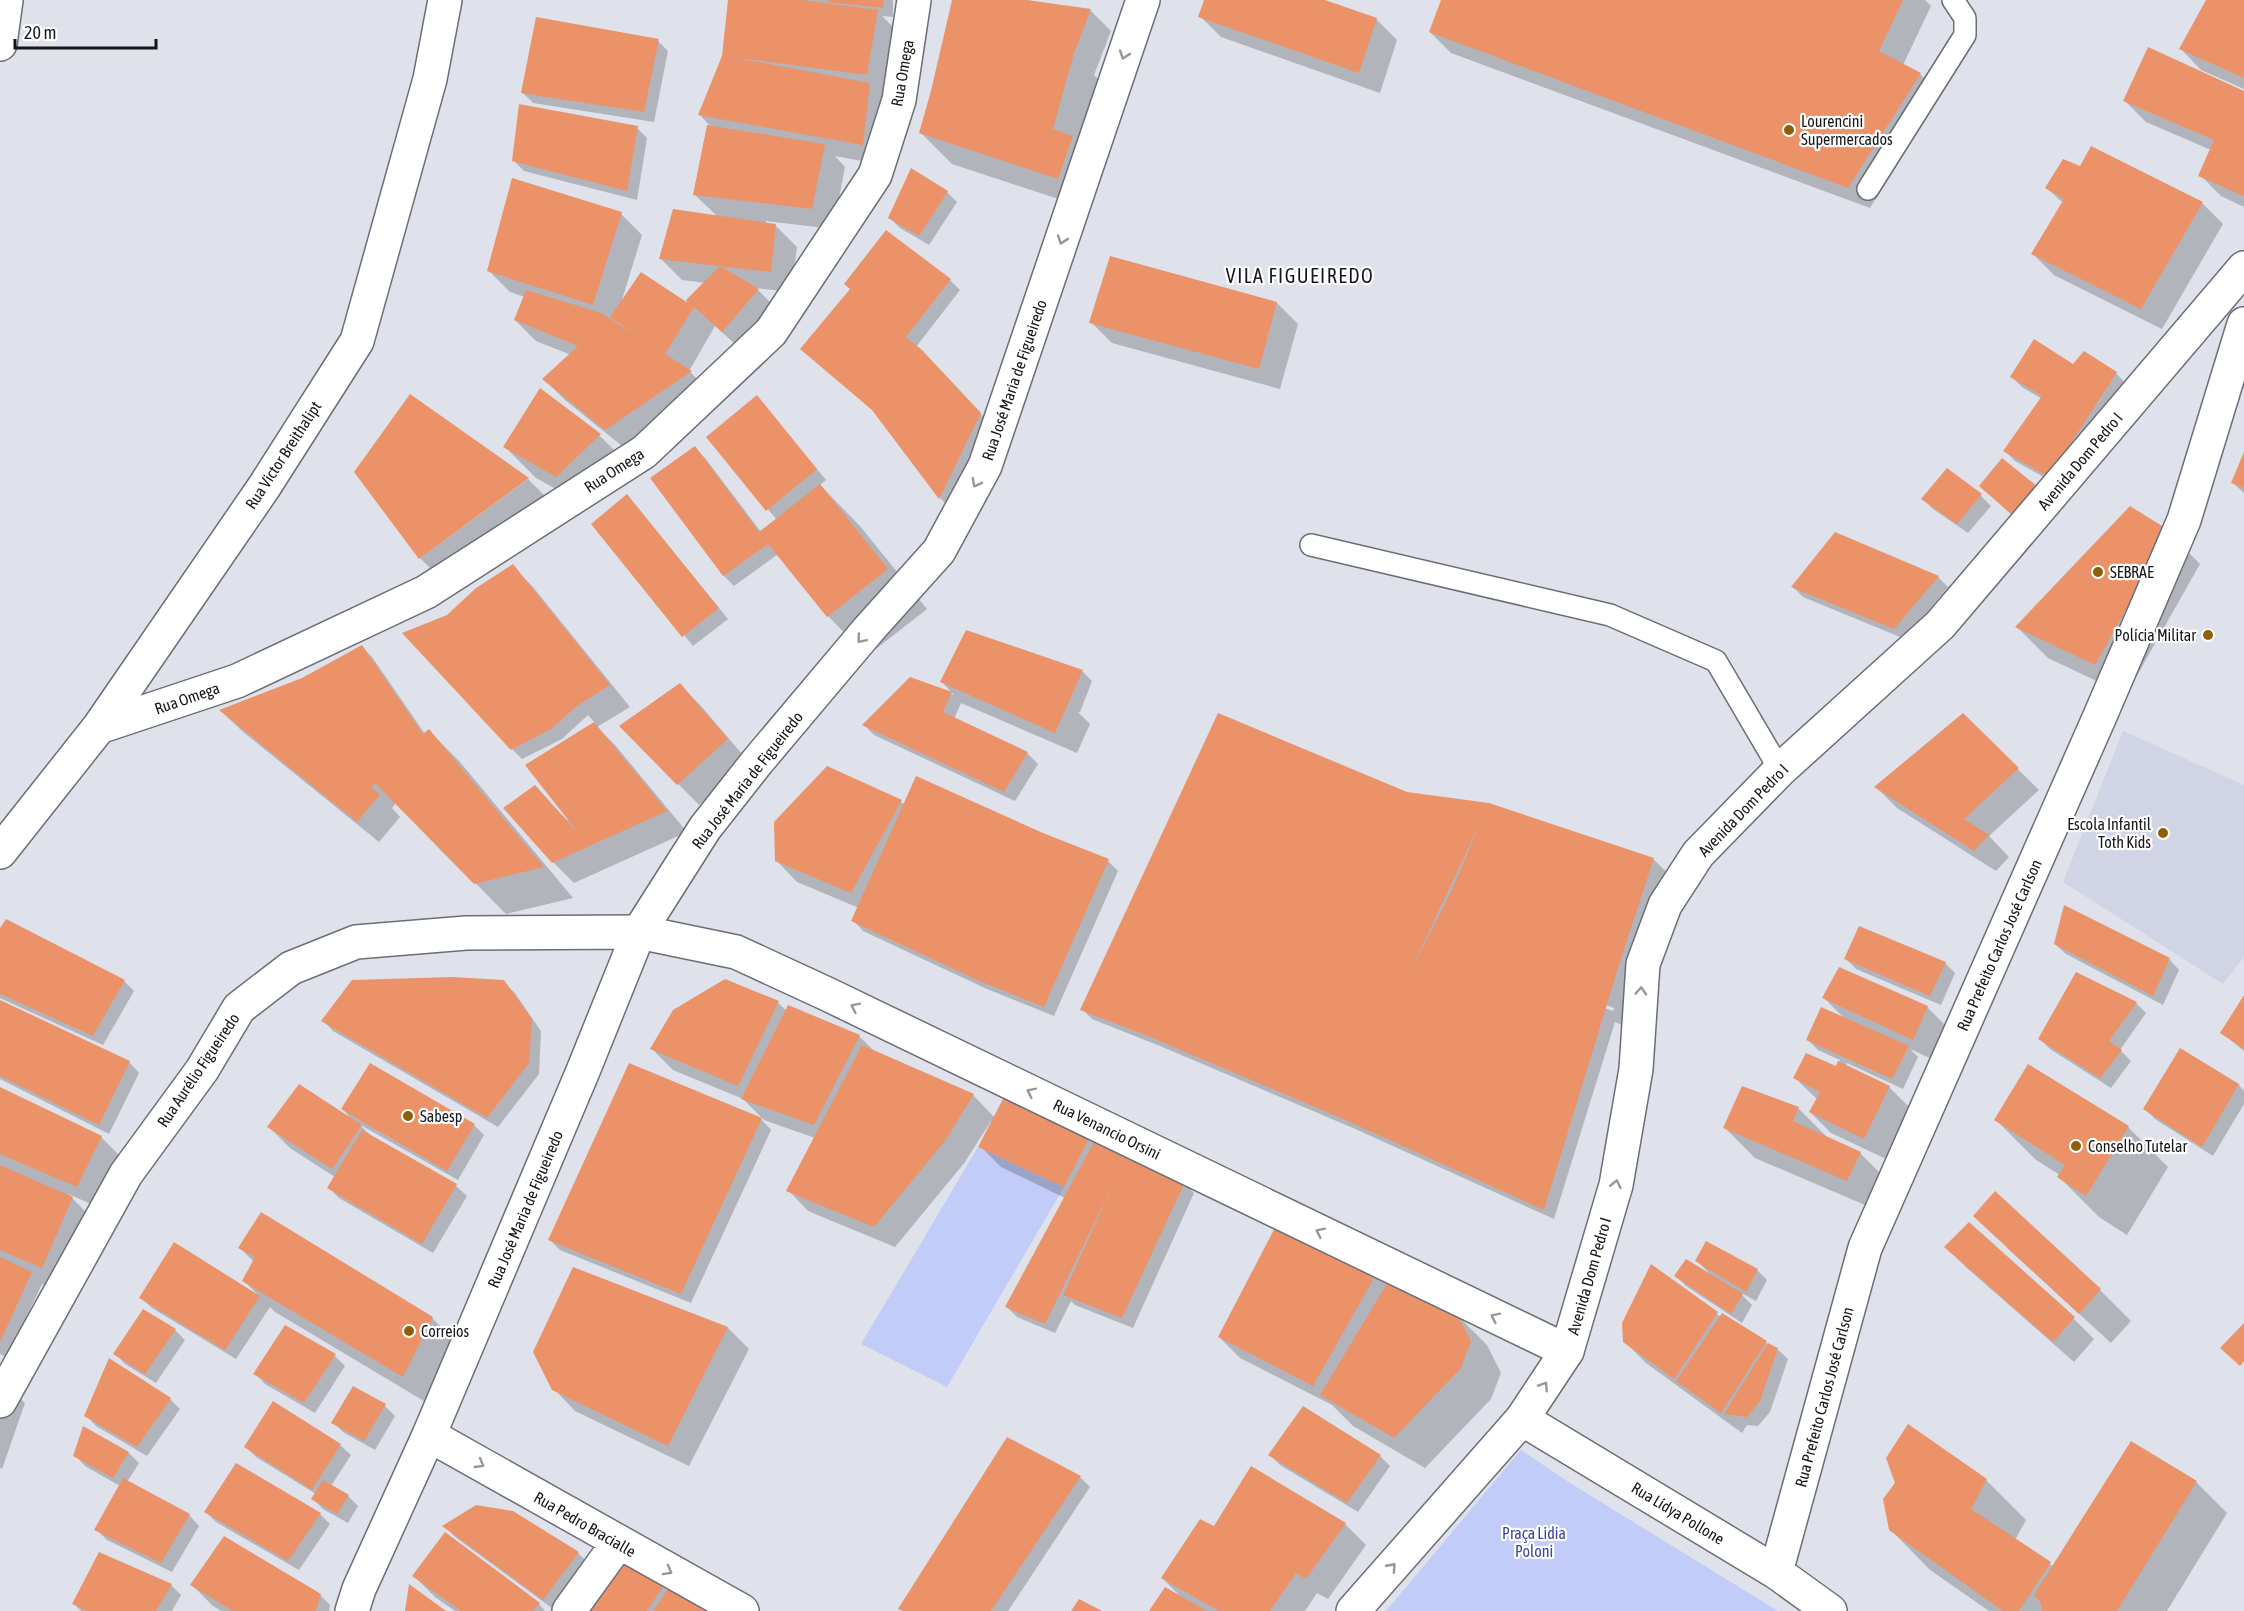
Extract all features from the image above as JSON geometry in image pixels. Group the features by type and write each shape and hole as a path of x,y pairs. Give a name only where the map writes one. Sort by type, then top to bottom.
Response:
{"street":[{"path":"0,44 6,0"},
{"name":"Rua Victor Breithalipt","path":"0,852 99,728 264,487 357,341 430,78 445,0"},
{"name":"Rua Omega","path":"99,728 237,681 426,592 644,452 771,332 875,175 899,100 914,0"},
{"name":"Rua José Maria de Figueiredo","path":"352,1611 359,1589 429,1435 584,1071 639,932 705,828 757,762 939,550 985,466 1143,0"},
{"name":"Avenida Dom Pedro I","path":"1353,1611 1522,1419 1567,1351 1616,1185 1636,1069 1643,964 1665,905 1698,854 1780,770 1940,625 2244,268"},
{"name":"Rua Prefeito Carlos José Carlson","path":"1776,1572 1866,1248 2184,520 2244,324"},
{"name":"Rua Venancio Orsini","path":"639,932 736,952 1567,1351"},
{"name":"Rua Aurélio Figueiredo","path":"0,1401 9,1363 126,1174 202,1070 239,1008 291,968 356,942 466,933 639,932"},
{"name":"Rua Lídya Pollone","path":"1522,1419 1776,1572 1830,1611"},
{"name":"Rua Pedro Bracialle","path":"429,1435 742,1611"},
{"path":"569,1611 618,1543"}],"lane":[{"path":"1868,189 1965,35 1965,18 1953,0"},
{"path":"1311,545 1610,615 1716,662 1780,770"}],"shaded area":[{"name":"Escola Infantil Toth Kids","path":"2123,731 2244,785 2244,957 2223,984 2063,882"}],"green space":[{"path":"978,1147 1064,1187 947,1387 861,1344"},
{"name":"Praça Lidia Poloni","path":"1521,1450 1570,1483 1778,1611 1386,1611"}],"building":[{"path":"728,0 802,0 878,10 867,75 732,57 870,83 863,145 698,115 722,56"},
{"path":"827,0 884,0 883,8 827,2"},
{"path":"952,0 1027,0 1091,9 1074,53 1053,129 1073,136 1058,179 919,133"},
{"path":"1204,0 1325,0 1377,18 1359,73 1198,17"},
{"name":"Lourencini Supermercados","path":"1441,0 1903,0 1879,51 1921,73 1848,188 1429,32"},
{"path":"2206,0 2244,0 2244,78 2179,49"},
{"path":"536,17 659,39 644,112 521,93"},
{"path":"2148,47 2244,91 2244,196 2198,176 2214,140 2123,101"},
{"path":"519,104 638,126 627,191 512,161"},
{"path":"707,125 825,144 812,209 693,195"},
{"path":"2091,146 2203,202 2141,309 2031,254 2064,199 2045,188 2063,159 2080,166"},
{"path":"911,168 948,191 919,236 888,218"},
{"path":"512,178 622,212 593,305 487,271"},
{"path":"673,209 776,224 771,272 659,259"},
{"path":"886,230 951,279 906,337 922,350 981,413 939,499 872,410 800,349 850,289 844,284"},
{"path":"1110,256 1277,302 1259,369 1089,323"},
{"path":"720,266 759,289 722,332 694,307 665,354 692,371 605,430 542,379 578,346 514,320 526,290 601,313 640,338 610,317 641,272 691,305 686,300"},
{"path":"2034,339 2073,364 2084,351 2117,372 2049,477 2003,451 2042,396 2010,377"},
{"path":"540,388 601,434 556,477 503,447"},
{"path":"410,394 529,478 419,559 354,472"},
{"path":"757,395 817,469 766,511 706,437"},
{"path":"695,446 759,532 820,484 888,569 827,617 768,544 723,576 650,478"},
{"path":"2244,452 2244,488 2231,483"},
{"path":"2002,458 2043,491 2020,522 1979,486"},
{"path":"1947,468 1982,494 1957,524 1921,499"},
{"path":"627,494 719,608 682,637 591,524"},
{"path":"2130,506 2170,531 2095,665 2015,627"},
{"path":"1835,532 1939,576 1894,629 1791,587"},
{"path":"513,564 610,685 577,706 551,729 511,750 402,633 447,615 476,588"},
{"path":"966,630 1083,670 1055,733 940,682"},
{"path":"362,645 423,734 429,729 544,867 474,884 375,783 371,787 380,795 357,822 219,710 302,678"},
{"path":"910,677 952,692 943,712 1028,752 1004,792 862,725"},
{"path":"680,683 728,739 677,785 619,726"},
{"path":"1218,713 1407,792 1489,803 1654,858 1544,1210 1341,1118 1148,1036 1080,1010","holes":["1483,817 1451,892 1409,974"]},
{"path":"1963,713 2019,768 1964,819 1989,835 1974,851 1874,787"},
{"path":"594,722 667,811 552,863 503,808 535,785 583,839 525,765"},
{"path":"827,766 902,800 851,893 775,861 774,822"},
{"path":"916,776 1043,833 1109,859 1044,1007 975,979 851,921"},
{"path":"2064,905 2170,958 2153,996 2054,944"},
{"path":"6,919 125,980 93,1036 0,994 0,928"},
{"path":"1859,926 1946,962 1930,996 1844,959"},
{"path":"1839,967 1928,1006 1913,1040 1822,998"},
{"path":"2076,972 2137,1002 2109,1041 2122,1050 2100,1078 2038,1039"},
{"path":"452,977 504,980 532,1019 529,1063 487,1118 321,1021 352,980"},
{"path":"725,979 779,1001 738,1086 650,1049 673,1010"},
{"path":"2244,995 2244,1049 2220,1033"},
{"path":"0,1000 130,1061 99,1125 0,1076"},
{"path":"788,1005 860,1035 814,1125 741,1099"},
{"path":"1821,1007 1909,1046 1892,1079 1806,1040"},
{"path":"862,1045 974,1094 945,1141 874,1227 786,1191"},
{"path":"2180,1048 2239,1084 2202,1147 2143,1109"},
{"path":"1806,1053 1836,1066 1838,1061 1890,1086 1864,1139 1809,1112 1820,1092 1793,1078"},
{"name":"Sabesp","path":"370,1063 475,1124 447,1171 341,1109"},
{"path":"629,1063 762,1118 681,1294 548,1240"},
{"name":"Conselho Tutelar","path":"2028,1064 2129,1126 2086,1196 2057,1177 2065,1165 1994,1120"},
{"path":"299,1084 362,1125 332,1169 267,1127"},
{"path":"1742,1086 1799,1107 1793,1121 1861,1152 1847,1181 1723,1128"},
{"path":"0,1087 102,1136 77,1187 0,1154"},
{"path":"1004,1097 1090,1137 1064,1187 978,1147"},
{"path":"362,1130 457,1184 422,1244 327,1188"},
{"path":"1096,1138 1185,1182 1122,1318 1063,1295 1114,1183 1045,1324 1005,1307"},
{"path":"0,1165 73,1197 42,1268 0,1250"},
{"path":"1995,1191 2101,1289 2079,1314 1973,1216"},
{"path":"261,1212 433,1317 403,1377 242,1281 255,1257 238,1248"},
{"path":"1279,1220 1378,1271 1313,1386 1218,1337"},
{"path":"1969,1222 2075,1317 2053,1342 1944,1247"},
{"path":"1706,1241 1758,1269 1746,1292 1695,1261"},
{"path":"174,1242 260,1296 225,1350 139,1298"},
{"path":"0,1257 32,1272 0,1342"},
{"path":"1686,1259 1743,1294 1731,1314 1674,1276"},
{"path":"1651,1264 1718,1312 1674,1379 1623,1342 1622,1323"},
{"path":"573,1267 728,1327 668,1446 552,1390 533,1352"},
{"path":"1389,1280 1456,1312 1471,1341 1461,1368 1394,1438 1320,1395"},
{"path":"143,1309 176,1329 145,1374 113,1354"},
{"path":"1722,1313 1767,1341 1721,1413 1676,1381"},
{"path":"2244,1323 2244,1361 2240,1366 2220,1348"},
{"path":"285,1325 336,1354 304,1403 253,1374"},
{"path":"1768,1343 1778,1348 1760,1401 1747,1417 1724,1414"},
{"path":"109,1358 171,1398 137,1447 84,1416"},
{"path":"353,1386 386,1404 364,1441 331,1423"},
{"path":"273,1401 341,1444 312,1490 244,1447"},
{"path":"1303,1406 1381,1455 1347,1503 1268,1455"},
{"path":"1908,1424 1987,1479 1971,1509 2051,1562 2019,1611 2003,1611 1889,1530 1883,1499 1895,1483 1886,1458"},
{"path":"83,1426 129,1452 113,1478 73,1456"},
{"path":"1007,1437 1081,1476 991,1611 903,1611 898,1609"},
{"path":"2131,1441 2197,1481 2117,1611 2042,1611 2041,1603 2034,1595"},
{"path":"236,1463 321,1513 288,1561 204,1512"},
{"path":"1251,1466 1346,1523 1306,1579 1296,1573 1270,1611 1219,1611 1161,1578 1200,1519 1214,1526"},
{"path":"123,1478 190,1514 161,1563 94,1530"},
{"path":"323,1480 349,1495 337,1514 311,1499"},
{"path":"476,1505 513,1511 579,1552 543,1600 442,1526"},
{"path":"445,1532 540,1603 533,1611 461,1611 412,1576"},
{"path":"224,1536 321,1594 316,1611 233,1611 190,1585"},
{"path":"99,1552 172,1584 156,1611 87,1611 72,1604"},
{"path":"621,1562 664,1585 647,1611 586,1611"},
{"path":"409,1584 446,1611 405,1611"},
{"path":"1165,1587 1207,1611 1149,1611"},
{"path":"668,1589 710,1611 653,1611"},
{"path":"1079,1599 1102,1611 1071,1611"}],"place":[{"name":"Lourencini Supermercados","path":"1789,130"},
{"name":"SEBRAE","path":"2098,572"},
{"name":"Polícia Militar","path":"2208,635"},
{"name":"Escola Infantil Toth Kids","path":"2163,833"},
{"name":"Sabesp","path":"408,1116"},
{"name":"Conselho Tutelar","path":"2076,1146"},
{"name":"Correios","path":"409,1331"}],"district":[{"name":"VILA FIGUEIREDO","path":"1300,275"}]}
